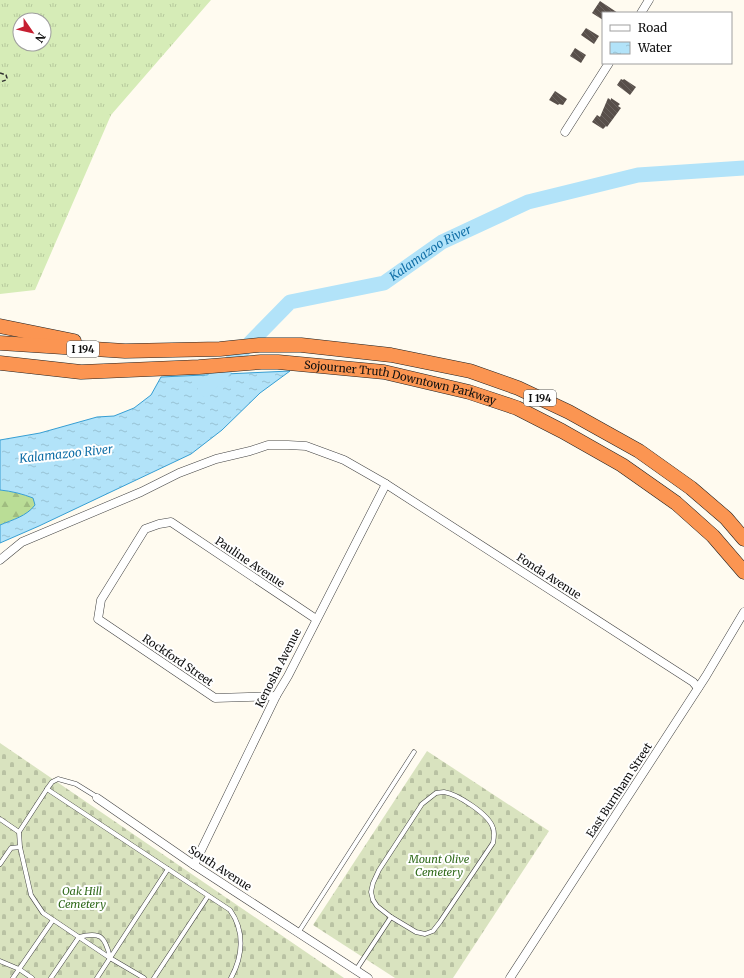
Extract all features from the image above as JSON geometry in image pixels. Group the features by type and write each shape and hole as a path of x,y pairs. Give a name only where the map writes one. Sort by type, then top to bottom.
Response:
{"highway":[{"path":"0,326 125,351"},
{"name":"Sojourner Truth Downtown Parkway","path":"0,343 125,351 166,351 220,349 260,345 301,345 391,355 470,371 518,388 569,412 639,451 691,488 726,518 744,539"},
{"name":"Sojourner Truth Downtown Parkway","path":"0,363 81,372 278,362 384,372 469,392 516,408 562,431 622,465 676,503 713,536 744,572"}],"street":[{"path":"642,12 649,0"},
{"path":"564,132 608,64"},
{"name":"Fonda Avenue","path":"0,560 22,542 141,492 179,473 216,459 268,445 306,446 344,460 386,484 692,682 698,688"},
{"name":"Kenosha Avenue","path":"194,865 276,696 288,676 316,618 386,484"},
{"name":"Pauline Avenue","path":"98,619 101,600 145,529 171,522 316,618"},
{"name":"East Burnham Street","path":"510,978 698,688 744,612"},
{"name":"Rockford Street","path":"98,619 215,698 276,696"},
{"name":"South Avenue","path":"98,798 194,865 368,978"}],"lane":[{"path":"298,932 414,752"},
{"name":"South Avenue","path":"46,789 52,782 58,779 76,784 98,798"},
{"path":"144,978 110,958 43,913 31,895 20,847 19,832 46,789 230,910 241,933 241,954 231,978"},
{"path":"444,792 452,794 488,819 493,826 493,843 433,931 425,934 416,932 391,917 377,906 373,900 371,892 373,883 379,870 422,804 436,793 444,792"},
{"path":"0,819 19,832"},
{"path":"0,864 12,848 20,847"},
{"path":"96,978 168,869"},
{"path":"154,978 208,896"},
{"path":"356,970 391,917"},
{"path":"14,978 53,920"},
{"path":"51,978 79,937 88,934 96,934 102,938 107,945 110,958"},
{"path":"0,961 19,969 32,978"}],"path":[{"path":"0,72 6,75 7,78 6,80 0,82"}],"green space":[{"path":"0,0 211,0 111,115 35,290 0,294"},
{"path":"0,490 33,498 36,505 24,515 0,525"},
{"name":"Oak Hill Cemetery","path":"0,743 344,978 0,978"},
{"name":"Mount Olive Cemetery","path":"427,751 549,831 453,978 395,978 313,925"}],"water":[{"path":"290,371 260,393 222,430 191,454 0,543 0,525 24,515 35,505 33,498 0,490 0,440 40,433 97,417 114,416 134,408 151,395 161,377"}],"building":[{"path":"600,1 616,12 602,12 602,19 592,13"},
{"path":"586,28 599,36 594,44 581,35"},
{"path":"575,48 586,55 581,63 570,56"},
{"path":"621,79 624,79 636,87 630,95 617,85"},
{"path":"555,91 567,99 563,105 558,105 549,100"},
{"path":"608,98 611,100 611,98 620,104 618,106 621,108 607,127 606,126 603,129 592,122 597,115 600,117"}],"waterway":[{"name":"Kalamazoo River","path":"205,389 290,302 384,283 442,242 528,202 638,175 744,168"}]}
